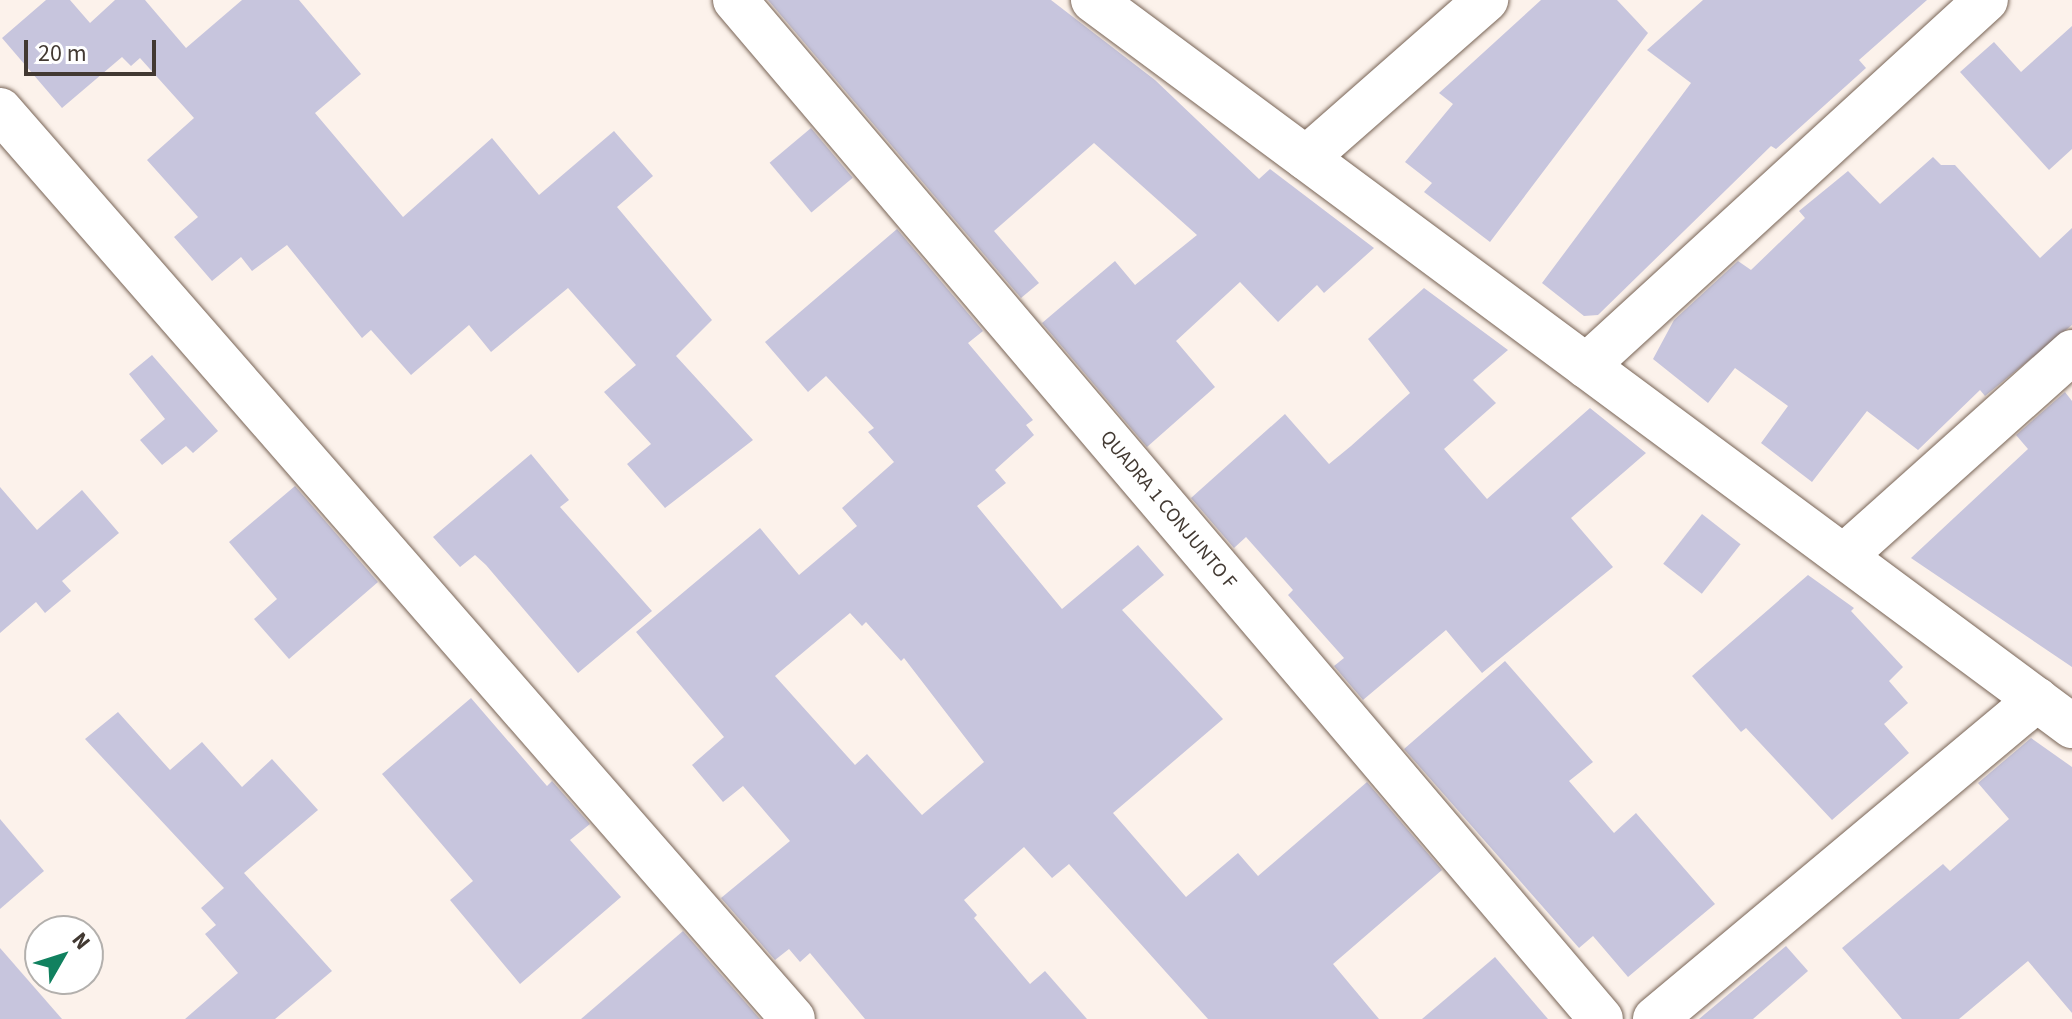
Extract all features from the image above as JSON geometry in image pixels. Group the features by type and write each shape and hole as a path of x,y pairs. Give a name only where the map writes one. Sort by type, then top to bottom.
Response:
{"street":[{"name":"QUADRA 1 CONJUNTO F","path":"735,0 1601,1019"},
{"path":"1093,0 2072,726"},
{"path":"1306,158 1486,0"},
{"path":"1586,366 1986,0"},
{"path":"0,110 793,1019"},
{"path":"1844,556 2072,352"},
{"path":"1655,1019 2037,700"}],"building":[{"path":"46,0 70,0 90,23 115,0 145,0 186,48 242,0 299,0 361,74 315,113 403,217 492,138 539,195 614,131 653,176 617,207 712,320 676,356 753,440 665,508 627,464 651,444 604,392 636,365 568,288 491,352 469,325 411,375 371,330 362,338 287,245 252,271 241,257 212,281 174,237 198,217 147,160 194,118 140,58 131,66 122,57 62,108 2,38"},
{"path":"768,0 1051,0 1155,80 1259,179 1270,169 1374,248 1324,293 1317,285 1278,322 1240,282 1176,341 1215,387 1147,447 1042,323 1115,261 1135,285 1197,235 1094,143 994,231 1039,283 1021,298"},
{"path":"1541,0 1617,0 1648,33 1490,242 1424,192 1432,183 1405,162 1453,104 1439,93"},
{"path":"1703,0 1927,0 1859,60 1866,68 1776,149 1771,146 1598,315 1584,316 1542,283 1691,83 1647,50"},
{"path":"2072,26 2072,149 2049,170 1960,72 1994,42 2021,72"},
{"path":"811,128 853,178 811,213 770,163"},
{"path":"1933,157 1941,165 1955,165 2040,258 2072,228 2072,325 1985,396 1980,390 1918,450 1867,411 1812,482 1761,443 1788,406 1735,368 1708,403 1653,359 1674,320 1738,261 1751,270 1805,218 1799,211 1848,171 1880,204"},
{"path":"897,229 983,331 968,343 1033,420 1026,425 1034,435 995,470 1006,483 977,506 1062,609 1138,545 1164,575 1122,610 1223,719 1113,813 1186,897 1238,853 1258,876 1367,782 1442,870 1333,964 1379,1019 1208,1019 1069,864 1052,878 1024,847 964,900 977,915 974,918 1030,984 1045,971 1087,1019 865,1019 810,953 800,962 789,949 775,960 721,898 790,841 743,786 723,802 692,765 724,737 636,632 760,528 799,575 857,526 842,508 894,462 868,432 874,428 826,376 808,392 765,342","holes":["850,613 862,626 866,622 901,661 904,658 984,762 922,815 867,754 855,765 775,676"]},
{"path":"1424,288 1508,350 1473,380 1496,403 1444,449 1487,499 1590,408 1646,453 1571,518 1613,567 1482,673 1446,630 1363,700 1334,666 1344,658 1288,595 1293,590 1246,537 1234,548 1191,498 1285,414 1329,464 1410,393 1368,339"},
{"path":"152,355 218,431 193,453 186,446 162,465 140,440 165,419 129,374"},
{"path":"2065,392 2072,401 2072,667 1911,558 2028,449 2016,435"},
{"path":"531,454 569,500 560,507 652,611 578,673 486,565 475,555 460,567 433,537"},
{"path":"295,486 378,582 289,659 254,619 277,599 229,542"},
{"path":"0,487 37,530 82,490 119,533 62,581 71,591 45,613 36,602 0,633"},
{"path":"1702,514 1741,544 1702,594 1663,564"},
{"path":"1808,575 1854,608 1851,611 1903,667 1889,681 1908,703 1884,724 1909,753 1832,820 1746,728 1741,732 1692,676"},
{"path":"1505,661 1593,762 1569,781 1614,833 1636,813 1715,904 1628,977 1593,936 1579,948 1404,749"},
{"path":"471,698 547,786 552,781 590,824 570,840 621,897 520,984 450,900 473,881 382,774"},
{"path":"118,712 170,770 202,742 242,787 272,759 318,810 244,873 332,971 275,1019 185,1019 238,973 205,934 216,925 201,908 224,888 85,739"},
{"path":"2031,738 2072,767 2072,1013 2028,961 1959,1019 1902,1019 1842,948 1943,864 1950,871 2009,819 1978,783"},
{"path":"0,819 44,871 0,909"},
{"path":"683,931 760,1019 581,1019"},
{"path":"1786,946 1808,971 1753,1019 1699,1019"},
{"path":"0,948 24,975 24,995 41,995 62,1019 0,1019"},
{"path":"1495,957 1548,1019 1422,1019"}]}
